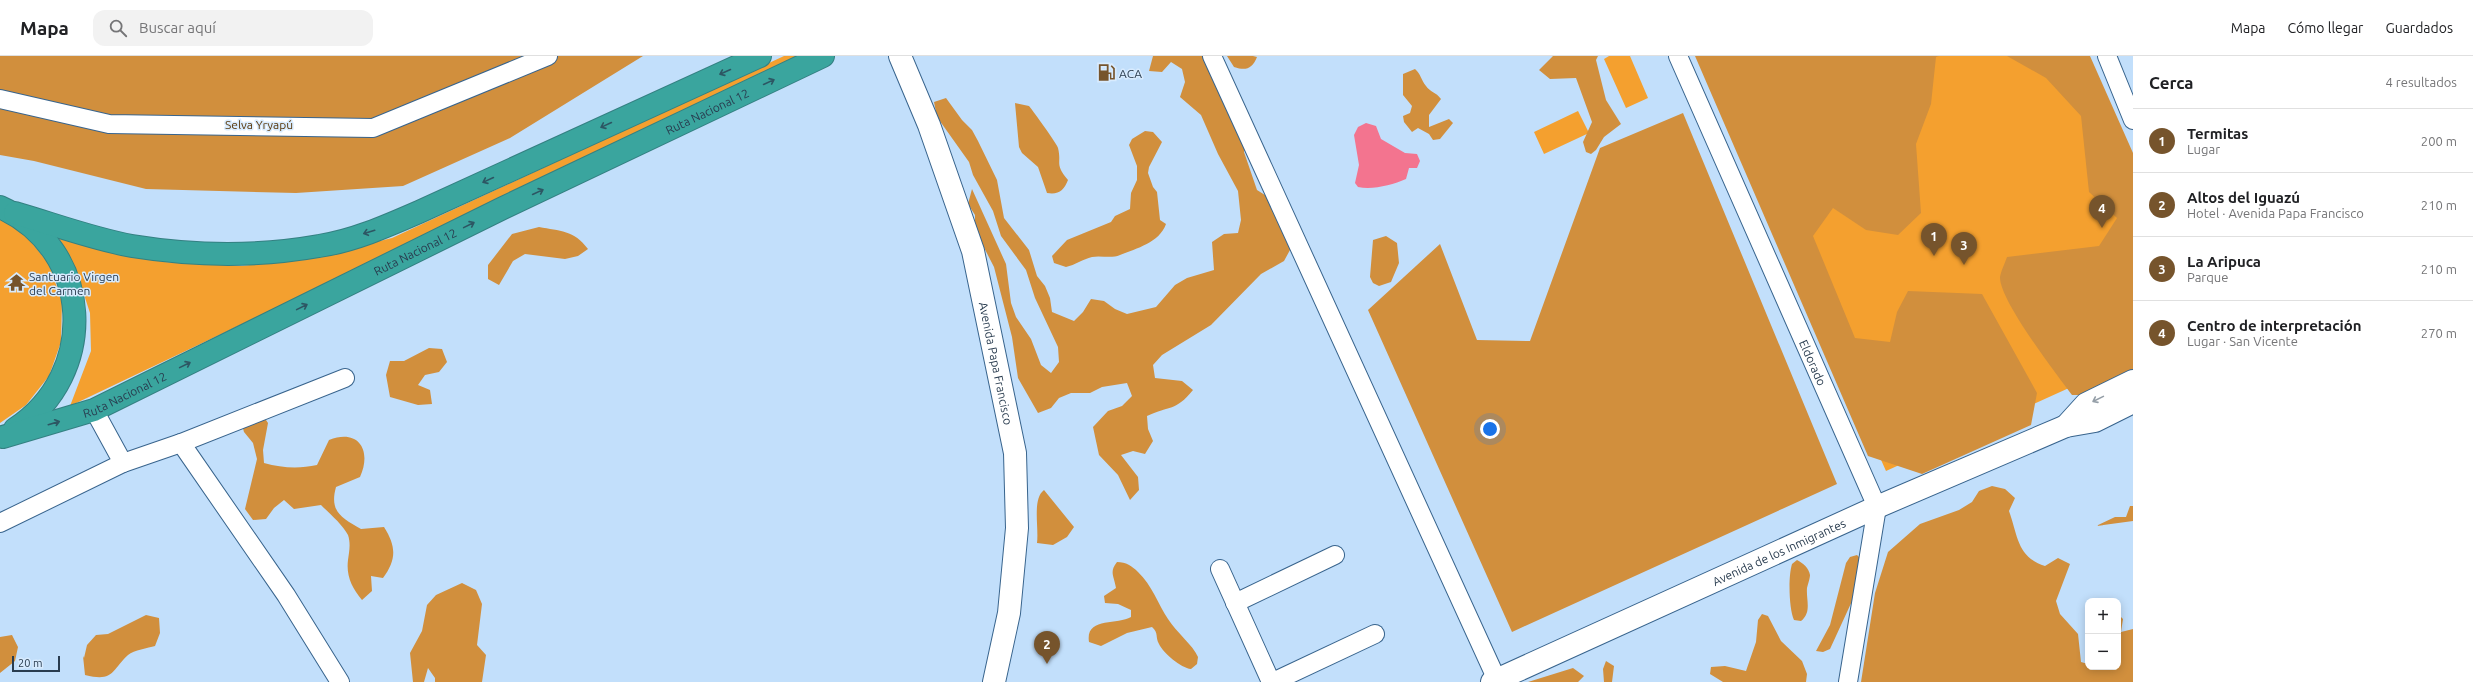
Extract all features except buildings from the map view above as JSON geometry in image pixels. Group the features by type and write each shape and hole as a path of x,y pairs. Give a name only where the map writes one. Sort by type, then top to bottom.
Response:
{"highway":[{"path":"8,210 130,245 182,252 236,255 319,246 373,231 419,212 760,56"},
{"name":"Ruta Nacional 12","path":"1,438 94,410 503,208 823,56"},
{"path":"1,438 31,418 54,393 69,362 75,329 72,295 61,263 41,235 8,210"}],"main road":[{"name":"Avenida Papa Francisco","path":"900,56 929,125 973,251 1015,453 1017,528 1009,612 994,682"},
{"name":"Avenida de los Inmigrantes","path":"2066,426 2086,404 2133,382"},
{"name":"Avenida de los Inmigrantes","path":"1495,681 1878,507 2066,426 2095,422 2133,402"}],"street":[{"path":"1,101 109,124 374,128 548,56"},
{"path":"1212,56 1495,681"},
{"name":"Eldorado","path":"1678,56 1878,507"},
{"path":"2107,56 2133,116"},
{"path":"0,523 123,463 181,443 345,378"},
{"path":"94,410 123,463"},
{"path":"181,443 286,595 340,682"},
{"path":"1848,682 1878,507"},
{"path":"1235,604 1335,555"},
{"path":"1220,569 1272,682 1375,634"}],"shaded area":[{"path":"784,56 806,56 70,406 91,351 90,313 75,267 58,237 164,262 242,266 310,258 392,238"},
{"path":"1609,56 1630,56 1648,98 1626,108 1604,59"},
{"path":"1702,56 2082,56 2133,170 2133,359 1886,471"},
{"path":"1578,111 1589,133 1544,154 1534,132"},
{"path":"1366,123 1376,126 1381,139 1405,153 1417,154 1420,161 1417,168 1409,168 1406,179 1389,185 1370,188 1358,187 1355,183 1359,165 1354,135 1358,127"},
{"path":"0,218 24,233 49,264 62,302 61,342 49,376 26,405 0,423"}],"green space":[{"name":"Selva Yryapú","path":"0,56 643,56 510,138 403,186 296,193 146,189 34,161 0,155"},
{"path":"1153,56 1207,56 1247,139 1244,152 1257,190 1268,197 1294,237 1290,250 1284,261 1261,274 1211,325 1162,355 1153,365 1155,378 1182,381 1193,390 1177,405 1147,416 1148,429 1153,441 1145,454 1133,451 1121,455 1138,477 1139,490 1130,500 1118,475 1099,455 1093,427 1108,411 1122,406 1132,396 1127,383 1102,387 1090,393 1071,393 1059,398 1051,408 1038,413 1018,378 1012,337 994,267 975,230 975,215 968,204 972,189 1006,264 1011,303 1016,317 1031,339 1041,365 1051,373 1059,362 1058,347 1035,298 1026,270 1001,236 993,211 973,175 969,162 937,117 934,102 946,98 962,120 972,130 997,180 1004,218 1029,250 1037,276 1045,286 1050,298 1052,312 1074,321 1083,312 1091,299 1104,301 1115,309 1127,314 1156,307 1175,285 1187,278 1214,270 1212,242 1224,234 1238,233 1241,220 1238,191 1218,154 1201,115 1180,97 1185,82 1182,69 1171,62 1162,72 1149,71"},
{"path":"1227,56 1257,57 1251,66 1242,69 1234,67"},
{"path":"1553,56 1598,56 1596,60 1606,100 1621,124 1604,137 1596,150 1591,154 1586,152 1583,142 1592,122 1576,78 1550,79 1539,70"},
{"path":"1695,56 1939,56 1936,57 1931,104 1916,144 1921,213 1898,235 1866,230 1833,208 1813,236 1855,338 1890,342 1897,312 1908,291 1982,294 2037,393 2031,425 1922,474 1868,456"},
{"path":"2007,56 2090,56 2133,153 2133,372 2086,395 2072,395 2054,371 2018,319 2002,288 2000,277 2007,257 2099,246 2117,218 2089,192 2081,116 2046,78"},
{"path":"1415,69 1419,73 1424,84 1441,99 1429,115 1429,127 1449,119 1453,123 1440,139 1433,140 1429,134 1418,128 1412,132 1404,122 1403,116 1410,113 1412,106 1403,95 1403,74"},
{"path":"1015,103 1029,106 1058,148 1059,164 1068,180 1065,187 1058,192 1047,193 1038,167 1022,153 1019,147"},
{"path":"1683,113 1837,484 1512,632 1368,310 1440,244 1477,340 1530,341 1600,148"},
{"path":"1145,131 1153,132 1162,142 1149,167 1148,173 1153,187 1157,192 1160,220 1166,224 1163,230 1158,236 1147,244 1117,256 1092,257 1066,267 1054,263 1052,256 1067,240 1111,222 1115,216 1130,209 1131,193 1137,180 1137,166 1129,145 1132,139"},
{"path":"539,227 566,232 577,238 588,249 578,256 565,259 525,254 513,261 499,285 488,279 488,265 512,234"},
{"path":"1386,236 1397,243 1399,263 1391,282 1379,286 1373,283 1370,277 1373,240"},
{"path":"429,348 442,349 447,362 439,372 425,375 418,385 430,390 432,404 418,405 390,397 386,375 390,361 404,361"},
{"path":"247,407 260,411 268,423 263,450 264,463 290,467 317,465 329,440 339,437 348,437 360,444 364,459 360,477 336,487 334,503 339,513 343,517 361,529 384,527 393,546 393,559 388,571 383,578 371,576 372,591 362,600 355,591 349,577 348,566 350,545 348,535 339,523 321,505 294,509 284,500 274,508 266,519 253,520 245,509 257,459 253,443 244,432 240,418"},
{"path":"1992,486 2005,489 2015,498 2009,511 2020,544 2029,557 2045,566 2058,558 2070,564 2056,601 2060,614 2078,634 2081,662 2085,663 2085,670 2121,670 2121,632 2133,629 2133,682 1861,682 1875,593 1888,552 1920,524 1959,510 1972,502 1979,491"},
{"path":"1044,490 1074,527 1067,537 1053,545 1037,543 1037,507 1040,494"},
{"path":"2130,506 2133,506 2133,521 2096,526 2115,517 2126,517"},
{"path":"1857,555 1862,560 1853,599 1830,649 1823,652 1816,651 1830,625 1846,563 1850,557"},
{"path":"1797,560 1805,566 1810,575 1807,588 1808,606 1806,614 1801,621 1794,620 1790,601 1792,564"},
{"path":"1117,562 1129,565 1143,577 1171,624 1196,652 1198,657 1197,664 1191,669 1182,666 1164,652 1152,627 1127,633 1101,646 1089,642 1089,634 1097,625 1131,617 1131,610 1118,604 1105,603 1104,596 1116,588 1113,577 1113,569"},
{"path":"462,583 476,590 482,604 477,645 486,655 482,682 435,682 435,678 428,668 424,682 413,682 410,653 422,631 427,605 436,595"},
{"path":"1762,614 1768,616 1781,641 1802,661 1807,674 1806,682 1723,682 1710,674 1711,667 1725,666 1746,671 1756,642 1758,620"},
{"path":"146,615 159,618 160,633 155,646 131,653 111,674 107,676 94,677 85,675 83,656 84,658 87,645 96,635 108,634"},
{"path":"2121,617 2123,619 2121,632"},
{"path":"12,635 18,647 15,661 0,673 0,637"},
{"path":"1606,661 1614,666 1612,682 1604,682 1603,669"},
{"path":"1573,668 1584,676 1578,682 1528,682"}],"place":[{"name":"ACA","path":"1106,73"},
{"name":"Centro de interpretación","path":"2102,228"},
{"name":"Termitas","path":"1934,256"},
{"name":"La Aripuca","path":"1964,265"},
{"name":"Santuario Virgen del Carmen","path":"16,283"},
{"name":"Altos del Iguazú","path":"1047,664"}]}
